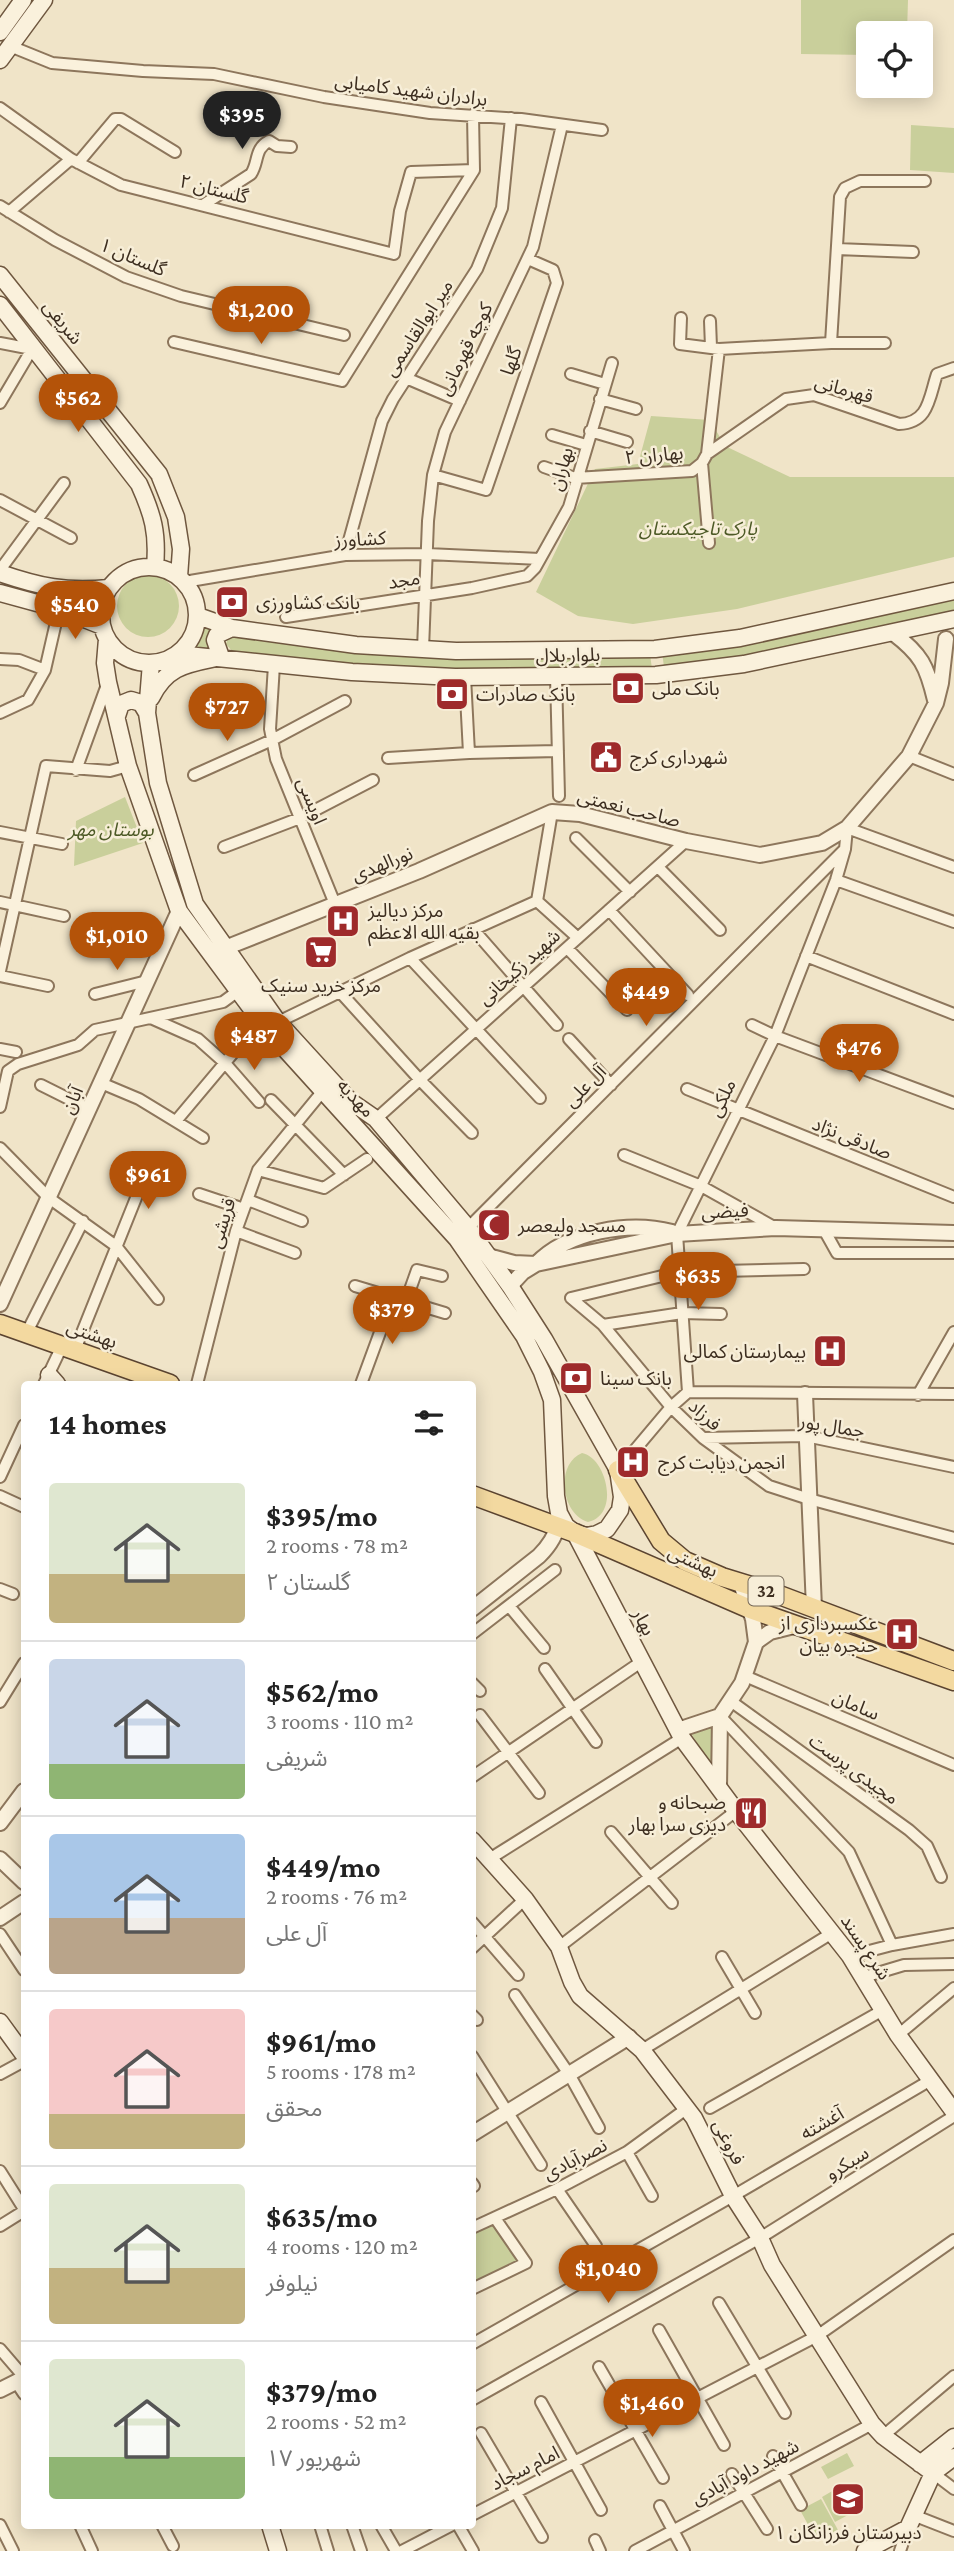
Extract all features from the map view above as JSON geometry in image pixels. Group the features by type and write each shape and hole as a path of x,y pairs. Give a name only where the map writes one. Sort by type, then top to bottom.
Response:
{"main road":[{"path":"0,32 23,0"},
{"path":"0,60 44,0"},
{"name":"شریفی","path":"0,275 159,474 176,517 182,580"},
{"name":"شریفی","path":"0,305 139,484 152,513 157,542 155,567"},
{"path":"155,567 167,570 182,580 194,598 198,616 192,637 178,654 151,663 138,662 115,649 105,632 101,613 103,599 118,579 129,572 155,567"},
{"path":"0,571 33,584 75,591 109,589"},
{"path":"952,591 946,595 945,605 954,618"},
{"name":"بلوار بلال","path":"198,616 232,628 356,645 456,651 655,649 740,638 952,591"},
{"path":"0,593 59,609 105,632"},
{"path":"59,609 89,628 97,639 105,663"},
{"name":"بلوار بلال","path":"178,654 352,672 465,677 656,675 744,664 954,618"},
{"path":"117,716 121,704 131,700 148,708 164,676 186,665 221,657 216,647 217,635 232,628"},
{"name":"مهدیه","path":"105,632 108,682 128,766 179,911 260,1021 457,1239 524,1336 552,1399 556,1496 564,1525"},
{"name":"مهدیه","path":"151,663 148,708 158,783 195,904 278,1022 350,1101 376,1119 468,1228 544,1339 618,1470"},
{"name":"بهشتی","path":"0,1324 162,1381"},
{"path":"476,1496 564,1525 586,1536 597,1534 607,1529 620,1510 622,1497 618,1470"},
{"name":"بهشتى","path":"618,1470 661,1541 685,1561 954,1661"},
{"name":"بهشتى","path":"564,1525 750,1609 954,1681"},
{"name":"بهار","path":"564,1525 680,1734 736,1811"},
{"name":"شرع پسند","path":"736,1811 850,1956 898,2035 954,2114"},
{"name":"فروغی","path":"476,1844 525,1899 559,1947 580,1996 642,2050 694,2118 733,2196 760,2238 788,2294 878,2430 927,2468"},
{"path":"0,2022 21,2051"},
{"path":"865,2551 911,2521 927,2468 954,2437"},
{"path":"927,2468 954,2456"},
{"path":"271,2529 278,2551"}],"street":[{"name":"برادران شهید کامیابی","path":"10,46 52,63 214,74 324,97 430,113 511,118 602,130"},
{"name":"گلستان ۲","path":"0,108 75,161 121,185 394,254 400,211 411,172 474,170"},
{"path":"174,342 342,381 474,170 473,116"},
{"name":"میر ابوالقاسمی","path":"345,555 382,421 477,269 502,208 511,118"},
{"path":"5,209 75,161 115,119 121,119 175,152"},
{"name":"کوچه قهرمانی","path":"425,595 433,475 445,432 533,247 562,125"},
{"path":"203,205 251,174 261,145 269,141 277,146 291,147"},
{"path":"831,343 840,197 845,188 860,181 925,181"},
{"name":"گلستان ۱","path":"5,209 55,240 126,277 181,296 344,335"},
{"path":"837,248 913,252"},
{"name":"گلها","path":"433,475 486,490 557,283 553,270 528,258"},
{"path":"681,318 680,344 715,348 885,343"},
{"name":"بهاران ۲","path":"575,478 692,471 704,459 715,348 710,321"},
{"path":"0,343 32,349 0,403"},
{"name":"بهاران","path":"527,576 540,559 569,507 575,478 612,363"},
{"name":"قهرمانی","path":"704,459 786,399 801,396 814,395 899,425 913,424 923,415 937,374 954,368"},
{"path":"570,374 605,384"},
{"path":"406,379 460,401"},
{"path":"600,399 636,409"},
{"path":"590,431 627,442"},
{"path":"552,435 586,445"},
{"path":"704,459 709,543"},
{"path":"544,467 575,478"},
{"path":"0,571 64,483"},
{"path":"1,500 71,538"},
{"name":"کشاورز","path":"182,580 345,555 427,554 540,559"},
{"name":"مجد","path":"286,617 527,576"},
{"path":"423,649 425,595"},
{"path":"0,713 27,700 45,670 59,609"},
{"path":"893,633 907,643 928,669 936,703"},
{"path":"950,638 947,685 909,756 851,825 954,867"},
{"path":"0,659 19,660 45,670"},
{"name":"اویسی","path":"274,665 270,729 276,759 335,904"},
{"path":"556,676 559,796"},
{"path":"465,677 469,753"},
{"path":"76,770 108,682"},
{"path":"194,775 272,740 345,701"},
{"path":"388,758 558,751"},
{"path":"909,756 954,774"},
{"path":"48,986 0,973 46,766 110,771 128,766"},
{"path":"224,847 300,818 373,780"},
{"name":"نورالهدی","path":"225,948 552,812"},
{"name":"صاحب نعمتی","path":"537,901 552,812 580,814 686,842 760,855 822,843 851,825"},
{"name":"ملکی","path":"677,1234 775,1036 836,880 851,825"},
{"path":"0,832 62,844"},
{"path":"576,838 630,892"},
{"name":"شهید زکیخانی","path":"376,1119 686,842"},
{"name":"آل علی","path":"468,1228 845,849"},
{"path":"658,867 720,930"},
{"path":"836,880 954,922"},
{"path":"278,1022 410,958 537,901 578,938"},
{"path":"0,902 64,916"},
{"path":"610,910 688,995"},
{"name":"آبان","path":"0,1304 179,911"},
{"path":"473,929 557,1025"},
{"path":"567,948 627,1010"},
{"path":"806,956 954,1014"},
{"path":"410,958 540,1098"},
{"path":"95,994 147,981"},
{"path":"0,1107 8,1071 18,1064 78,1045 95,1030 223,1002 238,991"},
{"path":"341,993 419,1080 472,1133"},
{"path":"152,1018 198,1039 295,1126 344,1175"},
{"path":"176,1121 260,1021"},
{"path":"752,1024 775,1036 954,1103"},
{"path":"569,1039 611,1085"},
{"path":"0,1049 16,1052"},
{"path":"101,1083 139,1099 203,1138"},
{"path":"41,1085 89,1109"},
{"name":"صادقی نژاد","path":"687,1089 954,1197"},
{"name":"قریشی","path":"198,1381 236,1231 258,1170 322,1092"},
{"path":"0,1148 49,1198 116,1246 158,1298"},
{"path":"624,1154 701,1186 776,1228"},
{"path":"258,1170 324,1188 367,1159"},
{"path":"50,1381 116,1246 150,1163"},
{"path":"199,1194 246,1204 302,1221"},
{"path":"26,1334 83,1221"},
{"name":"فیضی","path":"536,1264 559,1247 594,1233 633,1228 654,1227 677,1234 776,1228 954,1233"},
{"path":"823,1228 837,1253 954,1253"},
{"path":"236,1231 295,1253"},
{"path":"677,1234 688,1392"},
{"path":"488,1256 514,1263 536,1264"},
{"path":"510,1286 523,1272 536,1264"},
{"path":"680,1272 804,1269"},
{"path":"406,1301 417,1270 442,1276"},
{"name":"فرزاد","path":"680,1272 571,1298 603,1325 671,1407 703,1438 769,1486 954,1538"},
{"path":"355,1286 445,1313"},
{"path":"362,1381 393,1297"},
{"path":"603,1325 682,1313 721,1314"},
{"path":"918,1395 953,1336"},
{"path":"618,1470 671,1407 688,1392 954,1394"},
{"path":"805,1394 814,1608"},
{"path":"0,1477 5,1453 21,1429"},
{"name":"جمال پور","path":"703,1438 806,1436 954,1467"},
{"path":"0,1496 21,1506"},
{"path":"476,1606 539,1556 564,1525"},
{"path":"476,1631 555,1570"},
{"path":"491,1858 680,1734 720,1716 732,1702 745,1676 756,1642 750,1609 741,1584"},
{"path":"0,1588 13,1594"},
{"path":"509,1606 544,1648"},
{"path":"756,1642 770,1632 794,1626"},
{"path":"476,1774 641,1662"},
{"path":"0,1702 21,1668"},
{"path":"545,1670 596,1742"},
{"name":"سامان","path":"745,1676 954,1765"},
{"name":"مجیدی پرست","path":"732,1702 909,1830 927,1846 941,1877"},
{"path":"480,1715 540,1793"},
{"path":"719,1788 720,1716"},
{"name":"شرع پسند","path":"720,1716 849,1852 892,1945"},
{"path":"0,1823 21,1795"},
{"path":"559,1947 736,1811"},
{"path":"611,1832 672,1903"},
{"path":"0,1859 21,1879"},
{"path":"476,1945 525,1899"},
{"path":"0,1918 21,1906"},
{"path":"476,1926 518,1975"},
{"path":"642,2050 832,1933"},
{"path":"0,1934 21,1966"},
{"path":"850,1956 954,1934"},
{"path":"722,1957 755,2013"},
{"path":"864,1977 904,1965 954,1964"},
{"path":"898,2035 954,1988"},
{"path":"515,1996 569,2074 599,2128"},
{"path":"710,2108 883,2010"},
{"path":"476,2132 629,2037"},
{"path":"0,2074 21,2062"},
{"path":"476,2062 541,2165"},
{"name":"آغشته","path":"476,2342 929,2081"},
{"name":"نصرآبادی","path":"476,2226 557,2189 627,2152 687,2109"},
{"name":"سبکرو","path":"476,2398 760,2238 954,2114"},
{"path":"627,2152 652,2196"},
{"path":"0,2171 21,2205"},
{"path":"557,2189 596,2246"},
{"path":"0,2226 21,2212"},
{"path":"476,2287 526,2263 495,2218"},
{"name":"امام سجاد","path":"476,2513 817,2336 954,2240"},
{"path":"719,2303 785,2413"},
{"path":"659,2330 724,2445"},
{"path":"0,2349 21,2381"},
{"path":"599,2367 663,2478"},
{"name":"شهید داود آبادی","path":"635,2551 783,2472 878,2430 954,2376"},
{"path":"0,2390 21,2383"},
{"path":"541,2402 601,2510"},
{"path":"481,2433 542,2537"},
{"path":"773,2456 801,2505"},
{"path":"927,2468 954,2489"},
{"path":"732,2474 742,2494 767,2529"},
{"path":"660,2506 684,2551"},
{"path":"900,2551 911,2521 954,2531"},
{"path":"0,2525 13,2551"},
{"path":"82,2529 92,2551"},
{"path":"164,2529 173,2546"},
{"path":"321,2529 328,2551"},
{"path":"353,2529 361,2551"},
{"path":"383,2529 396,2551"},
{"path":"402,2551 444,2529"},
{"path":"460,2529 474,2551"},
{"path":"595,2540 600,2551"}],"green space":[{"path":"801,0 908,0 907,21 856,21 856,55 801,54"},
{"path":"911,125 954,128 954,173 910,170"},
{"name":"پارک تاجیکستان","path":"651,416 710,420 725,446 790,477 954,477 954,557 737,609 633,624 578,616 536,592 595,469 638,464"},
{"path":"148,575 170,584 179,606 170,628 148,637 126,628 117,606 126,584"},
{"path":"954,596 954,611 741,659 664,667 662,652"},
{"path":"200,620 224,628 217,655 186,651 196,637"},
{"path":"229,636 650,654 652,669 443,670 327,662 232,651 226,644"},
{"name":"بوستان مهر","path":"125,797 143,843 74,866 76,821"},
{"path":"582,1453 598,1464 606,1486 604,1509 598,1517 588,1522 572,1509 565,1489 568,1467 573,1459"},
{"path":"714,1721 711,1765 689,1730"},
{"path":"494,2223 520,2261 476,2283 476,2232"},
{"path":"847,2453 854,2466 828,2479 821,2467"},
{"path":"834,2490 848,2515 835,2522 822,2497"},
{"path":"821,2499 838,2530 817,2541 800,2510"}],"place":[{"name":"بانک کشاورزی","path":"232,602"},
{"name":"بانک ملی","path":"628,688"},
{"name":"بانک صادرات","path":"452,694"},
{"name":"شهرداری کرج","path":"606,757"},
{"name":"مرکز دیالیز بقیه الله الاعظم","path":"343,921"},
{"name":"مرکز خرید سنیک","path":"321,952"},
{"name":"مسجد ولیعصر","path":"494,1225"},
{"name":"بیمارستان کمالی","path":"830,1351"},
{"name":"بانک سینا","path":"576,1378"},
{"name":"انجمن دیابت کرج","path":"633,1462"},
{"name":"عکسبرداری از حنجره بیان","path":"902,1634"},
{"name":"صبحانه و دیزی سرا بهار","path":"751,1813"},
{"name":"دبیرستان فرزانگان ۱","path":"848,2499"}]}
